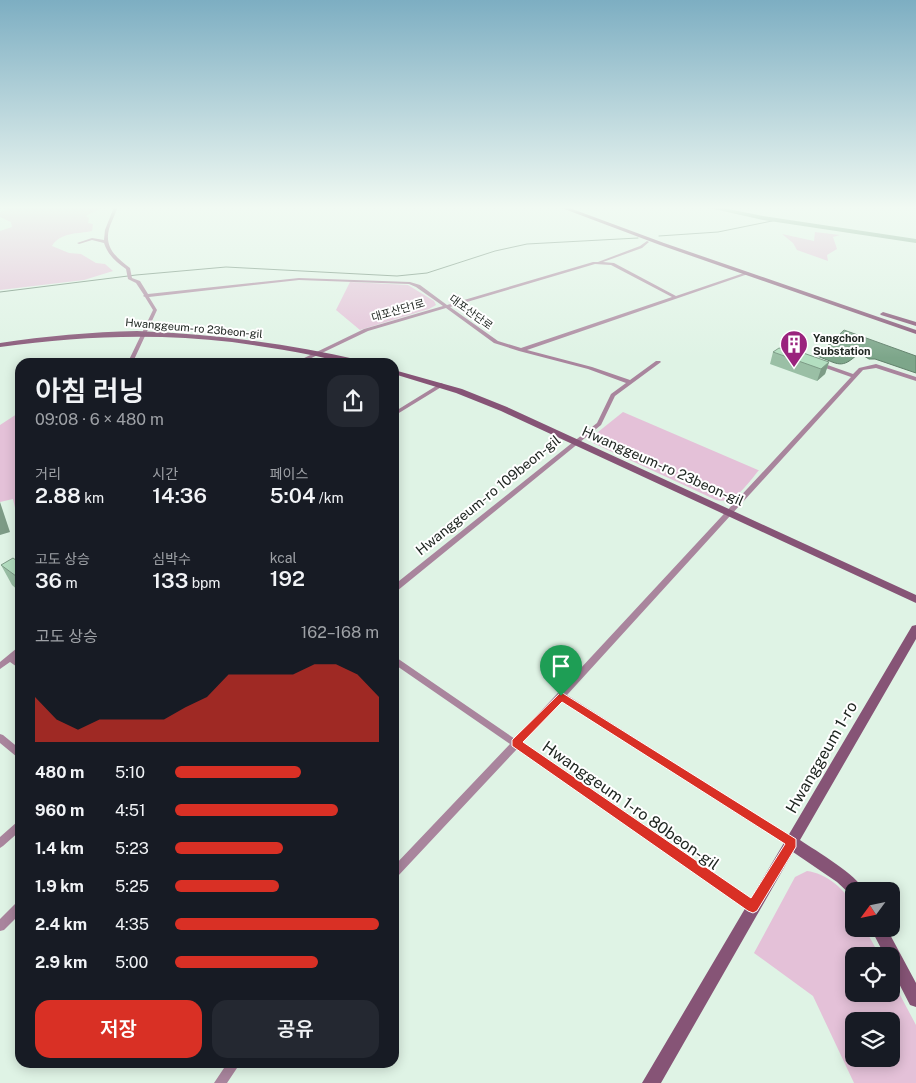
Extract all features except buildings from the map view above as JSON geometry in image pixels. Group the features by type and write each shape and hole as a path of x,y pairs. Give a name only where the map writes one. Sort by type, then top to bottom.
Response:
{"street":[{"path":"113,258 128,268 130,276 138,282 155,312 132,358"},
{"name":"대포산단1로","path":"308,358 362,332 602,262 606,258"},
{"path":"701,258 916,331"},
{"path":"709,258 916,331"},
{"path":"602,262 616,266 675,297"},
{"path":"521,350 746,274"},
{"name":"대포산단로","path":"145,296 300,279 415,285 499,344 590,368 630,382"},
{"path":"772,280 916,324"},
{"path":"152,305 158,298 170,294"},
{"path":"812,296 916,336"},
{"name":"Hwanggeum-ro 23beon-gil","path":"0,345 77,335 145,334 248,343 336,358"},
{"path":"808,361 854,376"},
{"name":"Hwanggeum-ro 109beon-gil","path":"399,585 602,422 613,395 658,362"},
{"path":"399,868 561,696 854,376 865,367 872,366 916,379"},
{"name":"Hwanggeum-ro 23beon-gil","path":"399,373 441,385 489,403 731,512 916,599"},
{"path":"399,411 441,385"},
{"name":"Hwanggeum 1-ro","path":"651,1083 916,629"},
{"path":"0,666 15,654"},
{"path":"10,658 15,662"},
{"name":"Hwanggeum 1-ro 80beon-gil","path":"399,663 753,906"},
{"path":"561,696 792,843 847,882"},
{"path":"0,738 15,750"},
{"path":"0,843 15,830"},
{"path":"0,926 15,911"},
{"path":"884,938 916,998"},
{"path":"220,1083 231,1068"}],"shaded area":[{"path":"0,258 87,258 96,263 105,264 113,271 84,280 0,290"},
{"path":"818,258 827,258 828,261"},
{"path":"350,282 408,285 434,301 436,305 429,309 360,330 336,310"},
{"path":"844,330 916,356 916,373 875,359 869,359 859,353 844,364 835,363 817,356"},
{"path":"623,412 759,470 746,487 735,496 723,501 716,500 593,443 591,438"},
{"path":"15,415 15,508 13,499 0,502 0,425"},
{"path":"807,871 814,872 835,884 845,894 845,938 870,938 875,947 845,947 845,1002 900,1002 900,995 916,1025 916,1083 854,1083 846,1067 900,1067 900,1012 845,1012 845,1064 813,996 754,953 795,877"}],"waterway":[{"path":"0,292 136,275 226,267 397,276 427,273 475,258"}],"place":[{"name":"Yangchon Substation","path":"794,368"}],"route":[{"path":"561,696 792,843 753,906 515,743 561,696"}]}
